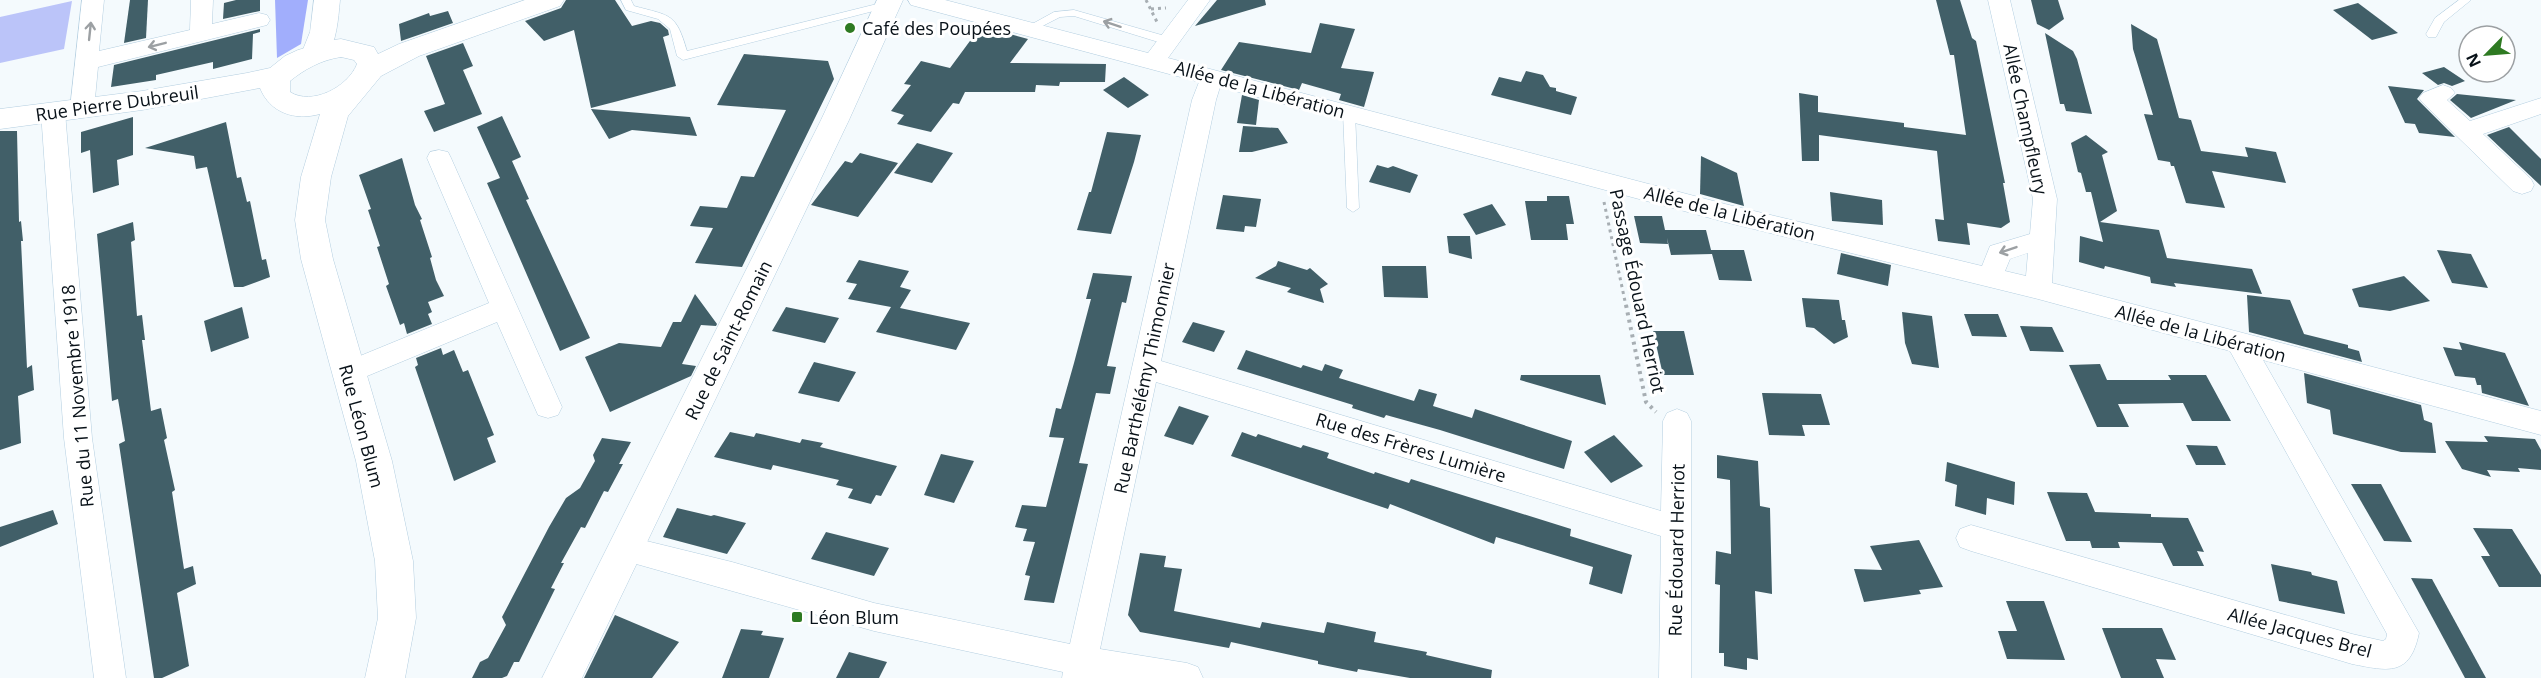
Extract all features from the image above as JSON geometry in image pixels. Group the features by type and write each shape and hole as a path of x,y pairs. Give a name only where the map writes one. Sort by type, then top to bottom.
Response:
{"street":[{"path":"82,109 93,0"},
{"path":"201,34 202,0"},
{"path":"316,52 324,32 327,0"},
{"path":"284,88 292,64 316,52 352,48 361,51 370,63 551,0"},
{"name":"Allée de la Libération","path":"919,0 1725,213 2038,289 2541,423"},
{"path":"1154,61 1199,0"},
{"name":"Allée Champfleury","path":"1999,0 2045,200 2038,289"},
{"name":"Rue de Saint-Romain","path":"562,678 835,120 889,2"},
{"path":"86,62 259,20"},
{"name":"Rue Léon Blum","path":"370,63 363,82 333,114 327,144 316,177 310,220 312,236 348,373 374,461 394,561 397,618 385,678"},
{"name":"Rue Barthélémy Thimonnier","path":"1080,669 1147,368 1203,100 1212,79"},
{"name":"Rue Pierre Dubreuil","path":"0,119 141,102 233,86 284,88 325,103 350,94"},
{"name":"Rue Léon Blum","path":"284,88 304,114 310,132 316,177"},
{"path":"2444,93 2431,98 2522,185"},
{"path":"2466,131 2541,106"},
{"name":"Rue du 11 Novembre 1918","path":"53,112 78,438 110,678"},
{"path":"439,158 548,407"},
{"path":"1990,278 1999,253 2043,239"},
{"path":"348,373 504,308"},
{"name":"Allée Jacques Brel","path":"1971,538 2352,649 2387,656 2400,647 2403,633 2240,344"},
{"name":"Rue des Frères Lumière","path":"1147,368 1676,528"},
{"name":"Rue Édouard Herriot","path":"1675,678 1677,428"},
{"path":"626,549 732,576 874,617 1080,669 1187,678"}],"lane":[{"path":"626,0 630,8 662,17 675,27 683,56 889,2"},
{"path":"2432,34 2439,20 2466,0"},
{"path":"1029,29 1058,14 1074,13 1168,41"},
{"path":"1349,113 1353,208"}],"path":[{"path":"1151,9 1166,9 1172,0"},
{"name":"Passage Édouard Herriot","path":"1600,180 1646,402 1677,428"}],"shaded area":[{"path":"275,0 308,0 301,44 277,58"},
{"path":"72,1 64,49 0,63 0,17"}],"building":[{"path":"130,0 148,0 146,38 124,43"},
{"path":"236,0 260,0 260,11 223,19 224,3"},
{"path":"566,0 615,0 632,26 651,21 660,23 668,30 669,35 663,37 676,86 591,108 574,30 544,41 525,21 561,8"},
{"path":"1217,0 1265,0 1266,5 1195,26"},
{"path":"1936,0 1960,0 1972,38 1976,41 2005,183 2003,183 2010,222 2001,228 1967,223 1970,245 1938,241 1935,219 1944,220 1937,151 1819,135 1819,161 1802,161 1799,93 1818,96 1818,112 1904,123 1904,127 1966,135 1954,55 1950,55"},
{"path":"2031,0 2058,0 2064,19 2049,30 2037,24"},
{"path":"2358,3 2398,33 2372,40 2333,10"},
{"path":"448,11 453,23 401,41 399,24 429,13 430,16"},
{"path":"1320,23 1355,29 1341,68 1374,72 1364,107 1339,100 1341,94 1302,83 1299,90 1221,70 1239,42 1311,53"},
{"path":"2131,24 2157,39 2179,118 2191,120 2201,151 2248,157 2245,147 2276,152 2286,183 2212,171 2225,208 2186,203 2174,166 2171,166 2170,162 2158,160 2144,114 2153,115 2133,49"},
{"path":"981,26 1028,39 1010,63 1106,64 1105,82 1060,82 1059,86 1036,85 1035,92 965,92 959,104 953,103 931,132 897,124 904,115 891,111 911,85 904,84 921,61 950,68"},
{"path":"260,29 260,32 253,34 252,59 213,69 213,62 156,75 156,80 111,87 114,65"},
{"path":"2045,33 2073,51 2092,114 2066,111 2064,104 2060,104"},
{"path":"463,43 473,66 463,70 482,114 434,132 424,111 445,104 426,56"},
{"path":"744,54 828,61 834,79 742,267 695,263 713,228 690,226 700,206 727,208 741,176 754,177 786,110 717,105"},
{"path":"2444,67 2457,76 2457,84 2438,85 2422,73"},
{"path":"1526,71 1543,75 1550,87 1556,88 1556,91 1577,97 1571,115 1491,95 1499,77 1521,82"},
{"path":"1124,77 1149,95 1128,108 1103,90"},
{"path":"2388,86 2424,90 2417,99 2455,137 2419,133 2415,124 2405,123"},
{"path":"2457,94 2516,100 2471,118 2450,100"},
{"path":"1242,95 1259,100 1256,125 1237,123"},
{"path":"591,109 690,117 697,136 632,130 609,139"},
{"path":"502,116 521,157 512,161 529,199 526,200 590,338 560,351 487,183 500,178 477,127"},
{"path":"133,117 133,155 117,160 119,185 93,193 90,150 81,153 81,132"},
{"path":"226,122 237,178 241,177 247,202 250,201 262,260 266,259 270,277 243,287 234,287 207,167 196,169 194,156 145,148"},
{"path":"1243,126 1278,128 1288,143 1252,152 1239,152"},
{"path":"2509,127 2541,159 2541,186 2487,135"},
{"path":"0,131 17,131 19,222 21,221 23,241 21,241 27,368 32,365 34,390 18,396 21,443 0,450"},
{"path":"1107,132 1141,135 1134,162 1111,234 1077,230 1089,192 1091,192"},
{"path":"2086,135 2108,152 2102,155 2117,211 2100,222 2159,230 2167,258 2252,269 2262,294 2174,283 2176,287 2151,283 2150,277 2079,262 2080,236 2103,242 2091,192 2086,192 2071,143"},
{"path":"917,143 953,153 932,183 894,173"},
{"path":"860,153 898,163 858,217 811,205 845,161 852,163"},
{"path":"1701,156 1737,173 1744,206 1700,194"},
{"path":"402,158 415,205 422,219 420,220 432,257 430,258 436,280 444,296 428,302 432,312 428,314 432,324 407,334 404,323 400,325 386,286 389,284 368,210 371,209 359,175"},
{"path":"1377,165 1388,168 1393,166 1418,175 1410,193 1369,182"},
{"path":"1830,192 1882,200 1883,225 1832,221"},
{"path":"1223,195 1261,199 1256,227 1245,226 1244,232 1216,229"},
{"path":"1547,196 1569,196 1574,224 1566,224 1568,240 1531,240 1525,201 1547,201"},
{"path":"1492,204 1506,225 1476,235 1463,214"},
{"path":"1634,216 1662,216 1665,230 1706,230 1711,250 1744,250 1752,281 1719,280 1712,254 1671,255 1667,238 1668,244 1640,243"},
{"path":"133,222 135,240 131,242 137,316 142,315 145,340 142,340 151,411 161,408 167,438 164,440 175,490 172,492 184,569 193,566 196,584 177,593 189,666 162,678 154,678 119,444 125,441 118,399 112,401 97,234"},
{"path":"1447,236 1470,236 1472,259 1449,253"},
{"path":"2437,250 2471,254 2488,288 2452,283"},
{"path":"1841,253 1891,265 1888,286 1837,274"},
{"path":"859,260 909,271 900,287 911,290 900,308 970,323 956,350 876,332 891,307 848,299 857,284 846,282"},
{"path":"1278,261 1307,270 1310,268 1328,284 1320,289 1324,303 1287,292 1291,288 1255,278 1276,266"},
{"path":"1382,266 1426,266 1428,298 1384,297"},
{"path":"1093,273 1132,276 1126,303 1122,302 1107,366 1116,367 1110,394 1096,393 1079,463 1088,464 1054,603 1024,600 1030,576 1025,575 1035,542 1023,541 1027,529 1015,527 1022,505 1046,507 1064,438 1049,437 1056,408 1061,409 1074,363 1091,299 1086,299"},
{"path":"2404,276 2430,301 2390,311 2359,307 2352,289"},
{"path":"695,294 717,324 716,326 701,325 682,364 696,366 691,376 610,412 585,357 619,343 661,347 673,322 681,322"},
{"path":"2247,295 2290,300 2304,334 2348,345 2348,348 2359,351 2362,362 2249,332"},
{"path":"1802,298 1839,300 1842,320 1845,320 1848,337 1834,344 1814,328 1806,327"},
{"path":"242,307 249,338 211,352 204,321"},
{"path":"786,307 839,318 825,343 772,331"},
{"path":"1902,312 1932,316 1939,368 1912,364 1905,343"},
{"path":"1964,314 1998,314 2007,337 1972,336"},
{"path":"1193,322 1225,331 1214,352 1182,342"},
{"path":"2020,326 2052,327 2064,352 2030,351"},
{"path":"1653,331 1684,331 1694,375 1663,375"},
{"path":"2459,342 2505,353 2529,406 2482,393 2481,385 2477,385 2475,378 2455,376 2443,347 2462,350"},
{"path":"441,348 443,355 454,350 463,372 468,370 494,435 487,438 496,462 454,481 415,367 418,365 416,358"},
{"path":"1246,350 1301,368 1303,365 1322,371 1325,364 1343,370 1339,378 1414,401 1419,389 1437,394 1433,406 1472,418 1475,409 1572,441 1564,469 1440,430 1386,415 1384,418 1352,408 1353,405 1237,369"},
{"path":"814,362 856,372 839,402 798,393"},
{"path":"2100,364 2107,380 2171,380 2168,375 2206,375 2231,421 2192,421 2183,403 2118,404 2129,427 2097,427 2069,365"},
{"path":"2304,373 2421,405 2424,420 2432,423 2436,453 2401,452 2333,434 2330,410 2307,403"},
{"path":"1521,375 1600,375 1606,405 1520,380"},
{"path":"1762,393 1821,394 1830,425 1802,425 1805,436 1769,435"},
{"path":"1179,406 1209,416 1193,445 1164,436"},
{"path":"730,432 754,437 756,433 800,443 802,439 823,443 820,447 897,466 881,496 876,495 871,504 848,498 853,489 836,485 839,480 773,465 771,470 714,457"},
{"path":"1242,432 1256,437 1258,434 1301,448 1303,445 1329,453 1327,458 1374,474 1375,472 1409,483 1411,479 1571,529 1570,536 1632,555 1622,594 1589,584 1593,567 1496,537 1494,544 1390,504 1388,509 1231,456"},
{"path":"1614,435 1643,466 1611,483 1584,452"},
{"path":"2484,436 2535,439 2541,450 2541,470 2518,468 2520,472 2487,470 2491,477 2462,469 2445,441 2488,442"},
{"path":"602,438 631,442 619,464 623,464 608,492 604,491 585,528 581,527 561,563 564,563 551,588 555,589 519,662 514,662 507,676 502,678 472,678 480,662 488,658 506,625 502,617 549,527 566,498 580,488 595,461 593,455"},
{"path":"2186,445 2217,446 2226,465 2196,465"},
{"path":"941,454 974,461 954,503 924,495"},
{"path":"1717,455 1758,461 1760,506 1770,508 1772,594 1755,591 1758,660 1747,658 1747,670 1724,666 1724,653 1719,653 1720,585 1715,584 1716,551 1731,554 1730,480 1717,478"},
{"path":"1947,462 2015,482 2014,505 1987,498 1986,515 1955,506 1957,485 1945,481"},
{"path":"2351,484 2381,484 2412,542 2384,541"},
{"path":"2047,492 2087,493 2095,512 2188,518 2204,552 2197,551 2204,566 2173,566 2162,543 2118,542 2120,548 2092,548 2090,541 2066,541"},
{"path":"677,508 746,523 727,554 663,537"},
{"path":"53,510 58,524 0,547 0,527"},
{"path":"2473,528 2512,529 2541,575 2541,587 2499,587 2481,556 2490,556"},
{"path":"826,532 889,548 874,576 811,559"},
{"path":"1919,540 1943,587 1919,590 1921,594 1864,602 1854,569 1882,570 1870,546"},
{"path":"1140,553 1166,556 1164,567 1182,569 1174,611 1260,628 1262,622 1324,633 1327,622 1376,632 1374,642 1427,652 1426,655 1492,670 1491,678 1410,678 1358,669 1357,672 1231,642 1229,648 1140,632 1128,615"},
{"path":"2271,564 2311,572 2312,575 2337,581 2345,614 2279,601"},
{"path":"2411,578 2432,579 2486,678 2465,678"},
{"path":"2006,601 2044,601 2065,660 2007,659 1998,631 2017,631"},
{"path":"615,615 679,642 652,678 584,678"},
{"path":"2102,628 2162,628 2176,660 2156,659 2164,678 2121,678"},
{"path":"741,629 763,631 761,635 784,638 769,678 722,678"},
{"path":"849,652 887,662 879,678 836,678"}],"place":[{"name":"Café des Poupées","path":"850,28"},
{"name":"Léon Blum","path":"797,617"}]}
